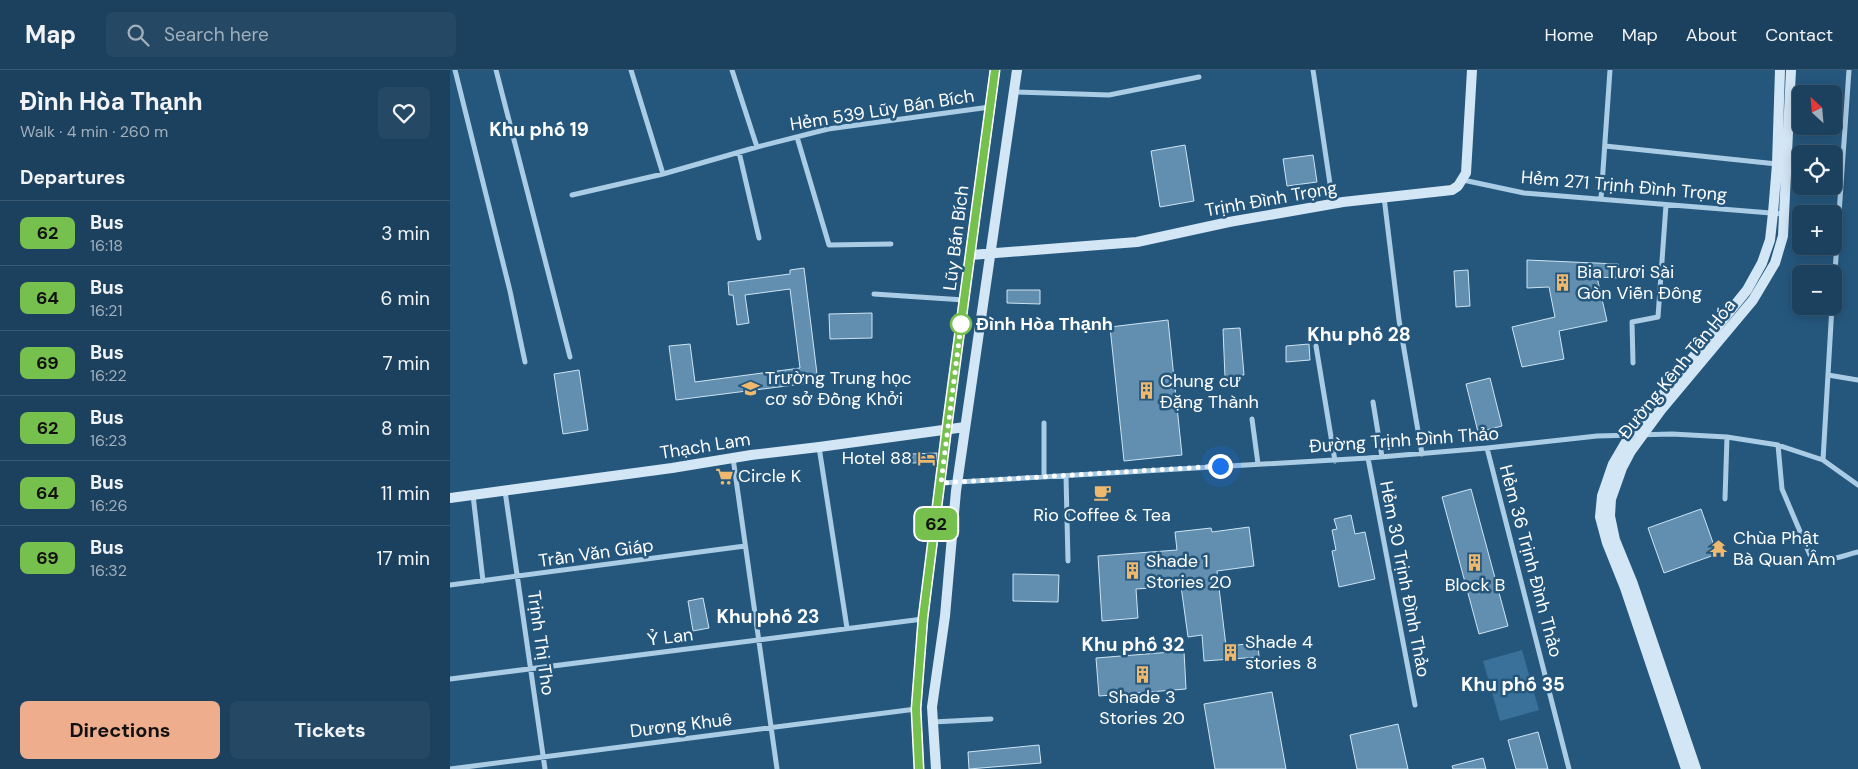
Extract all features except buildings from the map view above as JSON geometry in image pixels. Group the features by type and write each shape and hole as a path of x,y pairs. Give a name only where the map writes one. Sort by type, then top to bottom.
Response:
{"street":[{"path":"455,70 510,291 525,362"},
{"path":"496,70 570,357"},
{"path":"631,70 664,174"},
{"path":"732,70 756,147"},
{"name":"Lũy Bán Bích","path":"919,769 916,709 923,618 995,70"},
{"name":"Lũy Bán Bích","path":"936,769 932,707 945,616 965,427 1017,70"},
{"path":"1313,70 1333,204"},
{"path":"1463,180 1467,166 1472,70"},
{"path":"1601,199 1610,70"},
{"name":"Đường Kênh Tân Hóa","path":"1686,769 1607,543 1600,518 1602,496 1613,464 1630,435 1747,290 1762,263 1773,213 1777,164 1780,70"},
{"name":"Đường Kênh Tân Hóa","path":"1696,769 1633,584 1615,540 1610,516 1611,499 1630,451 1661,410 1753,300 1775,263 1783,236 1791,70"},
{"path":"1835,265 1849,70"},
{"path":"1015,92 1109,95 1199,77"},
{"name":"Hẻm 539 Lũy Bán Bích","path":"572,195 664,174 756,147 828,129 990,107"},
{"path":"797,137 827,243 831,246 891,244"},
{"path":"1605,146 1777,164"},
{"path":"739,152 759,238"},
{"name":"Trịnh Đình Trọng","path":"971,255 1137,242 1229,222 1333,204 1384,197 1446,192 1458,186 1463,180"},
{"name":"Hẻm 271 Trịnh Đình Trọng","path":"1463,180 1524,192 1784,214"},
{"path":"1384,197 1399,320 1422,454"},
{"path":"1633,363 1632,322 1658,316 1666,205"},
{"path":"874,294 965,300"},
{"path":"1823,460 1831,315"},
{"path":"1316,346 1335,460"},
{"path":"1828,375 1858,380"},
{"path":"1373,402 1382,457"},
{"path":"1252,419 1258,464"},
{"path":"1044,423 1044,477"},
{"name":"Thạch Lam","path":"450,498 732,457 965,427"},
{"name":"Đường Trịnh Đình Thảo","path":"941,483 1368,458 1488,448 1597,436 1672,434 1727,437 1778,445 1823,460 1858,486"},
{"path":"1725,499 1727,437"},
{"path":"1778,445 1782,489 1810,555 1815,560 1822,561 1858,552"},
{"path":"819,447 846,628"},
{"name":"Hẻm 36 Trịnh Đình Thảo","path":"1488,448 1569,769"},
{"path":"732,457 777,769"},
{"name":"Hẻm 30 Trịnh Đình Thảo","path":"1368,458 1415,705"},
{"path":"1066,476 1068,561"},
{"name":"Trịnh Thị Tho","path":"505,491 545,769"},
{"path":"473,495 483,581"},
{"name":"Trần Văn Giáp","path":"450,585 745,546"},
{"name":"Ỷ Lan","path":"450,679 923,618"},
{"name":"Dương Khuê","path":"450,769 916,709"},
{"path":"933,722 991,719"}],"shaded area":[{"path":"1522,650 1539,710 1500,721 1483,661"}],"bus line":[{"name":"62","path":"919,769 916,709 923,618 995,70"}],"place":[{"name":"Bia Tươi Sài Gòn Viễn Đông","path":"1563,282"},
{"name":"Đình Hòa Thạnh","path":"961,324"},
{"name":"Trường Trung học cơ sở Đồng Khởi","path":"751,388"},
{"name":"Chung cư Đặng Thành","path":"1146,391"},
{"name":"Hotel 88","path":"926,458"},
{"name":"Circle K","path":"724,476"},
{"name":"Rio Coffee & Tea","path":"1102,492"},
{"name":"Chùa Phật Bà Quan Âm","path":"1719,548"},
{"name":"Block B","path":"1475,562"},
{"name":"Shade 1 Stories 20","path":"1132,571"},
{"name":"Shade 4 stories 8","path":"1231,652"},
{"name":"Shade 3 Stories 20","path":"1142,674"}],"district":[{"name":"Khu phố 19","path":"539,129"},
{"name":"Khu phố 28","path":"1359,334"},
{"name":"Khu phố 23","path":"768,616"},
{"name":"Khu phố 32","path":"1133,644"},
{"name":"Khu phố 35","path":"1513,684"}],"route":[{"path":"961,324 962,317 941,483 1220,466"}]}
